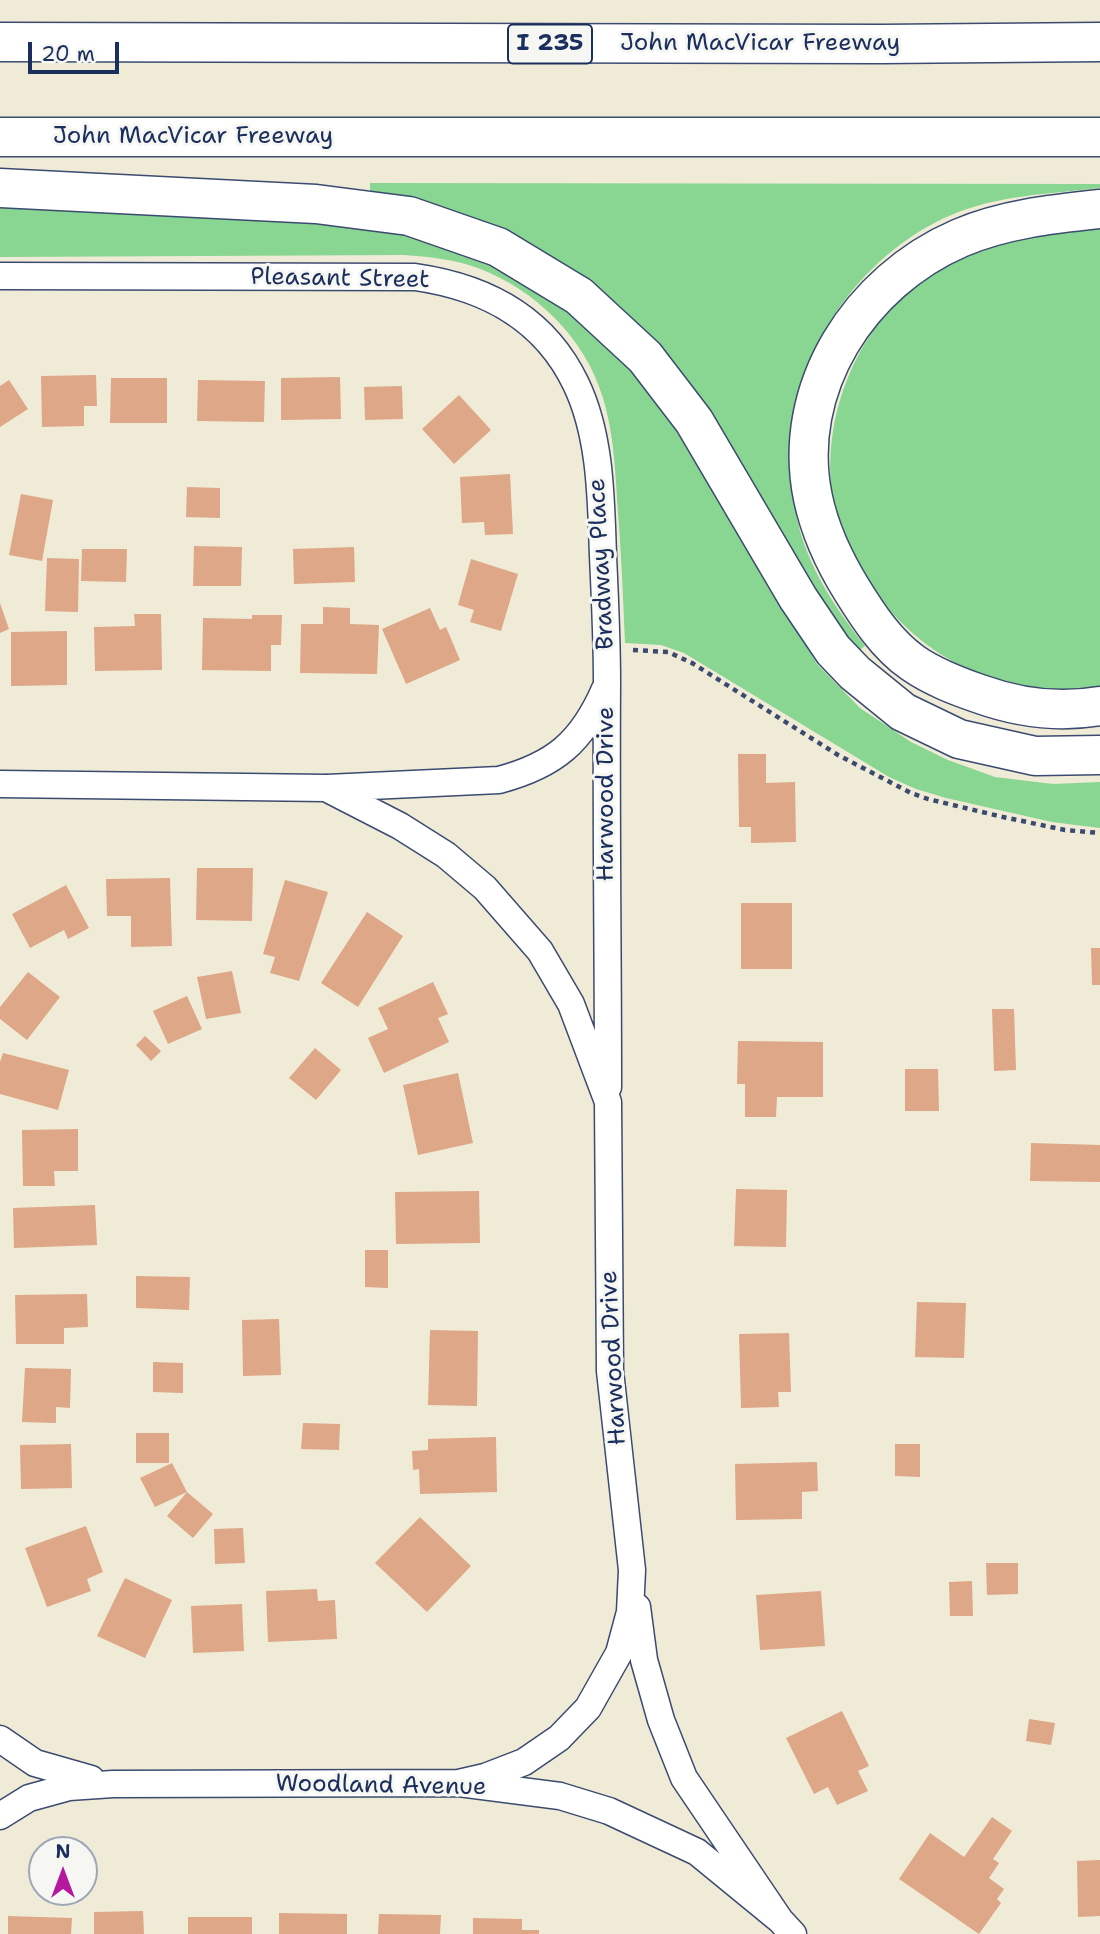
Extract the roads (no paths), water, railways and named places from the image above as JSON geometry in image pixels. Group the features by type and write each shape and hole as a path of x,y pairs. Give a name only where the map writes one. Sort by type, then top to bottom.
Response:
{"highway":[{"name":"John MacVicar Freeway","path":"0,42 1100,42"},
{"name":"John MacVicar Freeway","path":"0,137 1100,137"},
{"path":"0,188 316,204 409,216 498,247 579,296 645,357 694,421 833,650 855,673 903,712 959,739 1035,756 1100,755"},
{"path":"1100,209 1012,221 960,238 916,262 880,291 852,322 829,362 814,404 809,448 813,496 824,538 867,614 912,662 961,687 1013,704 1054,709 1100,706"}],"street":[{"name":"Pleasant Street","path":"0,276 415,277 446,281 475,290 511,308 541,335 561,358 576,384 587,414 593,444"},
{"name":"Bradway Place","path":"593,444 601,499 607,684"},
{"name":"Harwood Drive","path":"0,784 326,788 499,780 525,773 567,747 582,733 595,713 607,684"},
{"name":"Harwood Drive","path":"607,684 610,1371 644,1660 661,1720 684,1778 787,1927"},
{"name":"Harwood Drive","path":"326,788 400,826 446,855 485,888 514,919 540,951 571,1004 608,1102"},
{"name":"Harwood Drive","path":"459,1783 485,1777 524,1762 559,1738 588,1708 620,1653 630,1612 632,1570"},
{"name":"Woodland Avenue","path":"0,1739 35,1763 69,1775 113,1784"},
{"name":"Woodland Avenue","path":"0,1816 29,1798 69,1787 113,1784 459,1783 560,1796 609,1811 697,1852 787,1927"}]}
